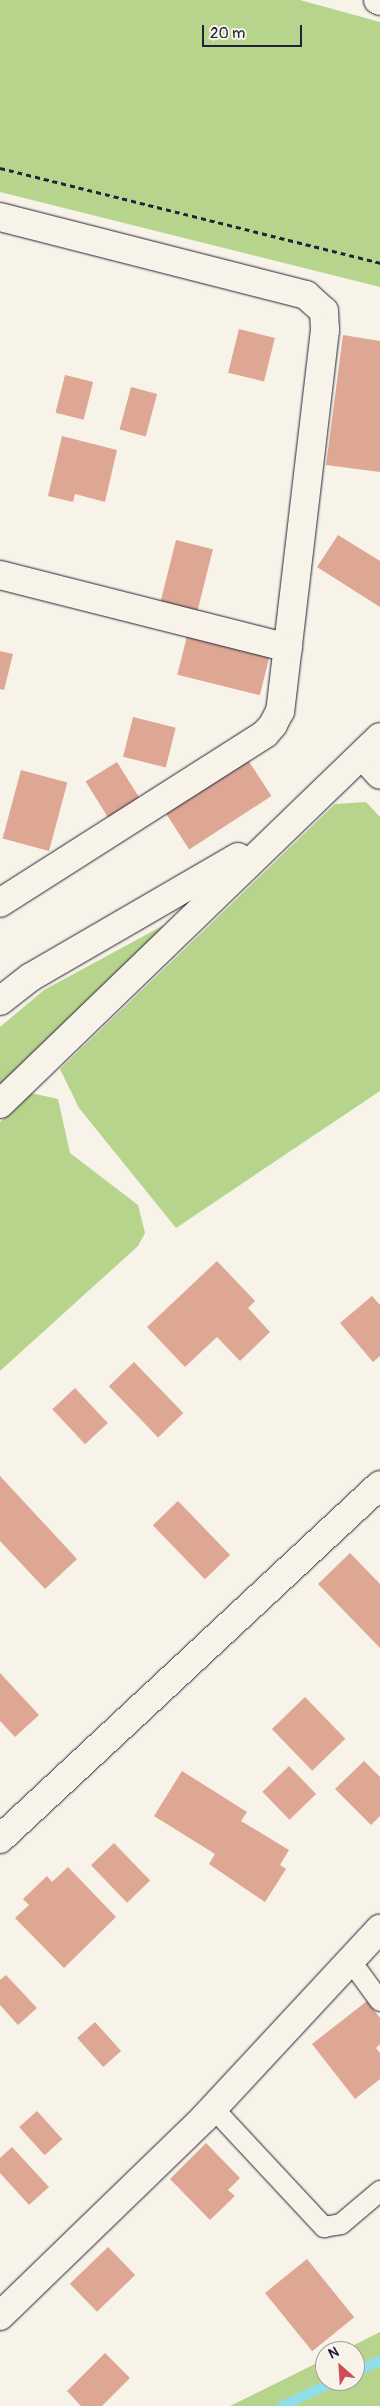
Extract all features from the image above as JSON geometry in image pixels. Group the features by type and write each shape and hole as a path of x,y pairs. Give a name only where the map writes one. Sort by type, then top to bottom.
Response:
{"street":[{"path":"0,217 306,295 324,311 280,711 265,734 0,903"},
{"path":"0,575 288,648"},
{"path":"0,1001 31,977 204,880 309,807 374,756"},
{"path":"0,1104 309,807"},
{"path":"0,1839 380,1484"},
{"path":"0,2316 213,2108 380,1929"}],"lane":[{"path":"350,1960 380,2001"},
{"path":"213,2108 324,2227 341,2224 380,2191"}],"path":[{"path":"0,168 380,263"}],"green space":[{"path":"0,0 300,0 380,22 380,287 0,192"},
{"path":"366,802 380,817 380,1091 176,1228 79,1108 60,1069 335,804"},
{"path":"164,925 132,960 0,1091 0,1027 44,990"},
{"path":"31,1093 58,1099 70,1153 138,1205 145,1233 138,1246 0,1371 0,1122"},
{"path":"380,2332 380,2406 230,2406 315,2364 315,2391 365,2391 365,2341 362,2341"}],"building":[{"path":"239,329 275,338 264,382 228,373"},
{"path":"343,335 380,341 380,472 326,465"},
{"path":"65,375 93,382 84,420 56,413"},
{"path":"131,387 157,394 146,436 120,430"},
{"path":"62,436 117,450 105,502 75,494 73,502 48,496"},
{"path":"338,535 380,561 380,607 317,567"},
{"path":"176,540 213,549 197,613 160,604"},
{"path":"188,632 270,653 260,695 177,675"},
{"path":"0,651 13,654 4,690 0,689"},
{"path":"133,717 176,728 166,767 123,757"},
{"path":"248,760 271,796 189,849 166,813"},
{"path":"117,762 142,802 111,821 86,782"},
{"path":"21,770 67,782 49,851 3,839"},
{"path":"217,1261 255,1301 248,1308 270,1332 240,1361 217,1337 185,1367 147,1327"},
{"path":"372,1296 380,1305 380,1356 373,1362 340,1323"},
{"path":"134,1362 183,1413 158,1437 109,1386"},
{"path":"75,1388 108,1423 85,1444 52,1409"},
{"path":"0,1476 77,1559 45,1589 0,1541"},
{"path":"178,1501 230,1555 205,1579 153,1525"},
{"path":"350,1553 380,1584 380,1648 318,1584"},
{"path":"0,1673 39,1715 15,1737 0,1721"},
{"path":"305,1697 345,1739 312,1771 272,1729"},
{"path":"364,1761 380,1777 380,1816 371,1825 335,1789"},
{"path":"289,1766 316,1794 289,1820 262,1792"},
{"path":"182,1771 247,1812 241,1821 289,1850 280,1865 286,1869 265,1902 209,1864 215,1854 154,1816"},
{"path":"114,1843 150,1880 127,1903 91,1865"},
{"path":"68,1867 116,1917 64,1968 15,1918 29,1905 23,1899 47,1876 52,1882"},
{"path":"6,1975 37,2008 18,2025 0,2005 0,1980"},
{"path":"367,2001 380,2018 380,2044 376,2048 380,2053 380,2079 355,2099 312,2044"},
{"path":"95,2022 121,2051 103,2067 77,2038"},
{"path":"37,2111 62,2139 45,2155 19,2127"},
{"path":"206,2143 240,2178 228,2190 235,2196 210,2220 170,2179"},
{"path":"12,2147 49,2187 29,2205 0,2173 0,2158"},
{"path":"108,2247 135,2275 97,2312 70,2284"},
{"path":"307,2259 354,2317 325,2341 315,2341 315,2349 312,2351 265,2293"},
{"path":"105,2353 130,2378 102,2406 81,2406 67,2391"}],"waterway":[{"path":"365,2368 380,2361"},
{"path":"282,2406 315,2391"}]}
